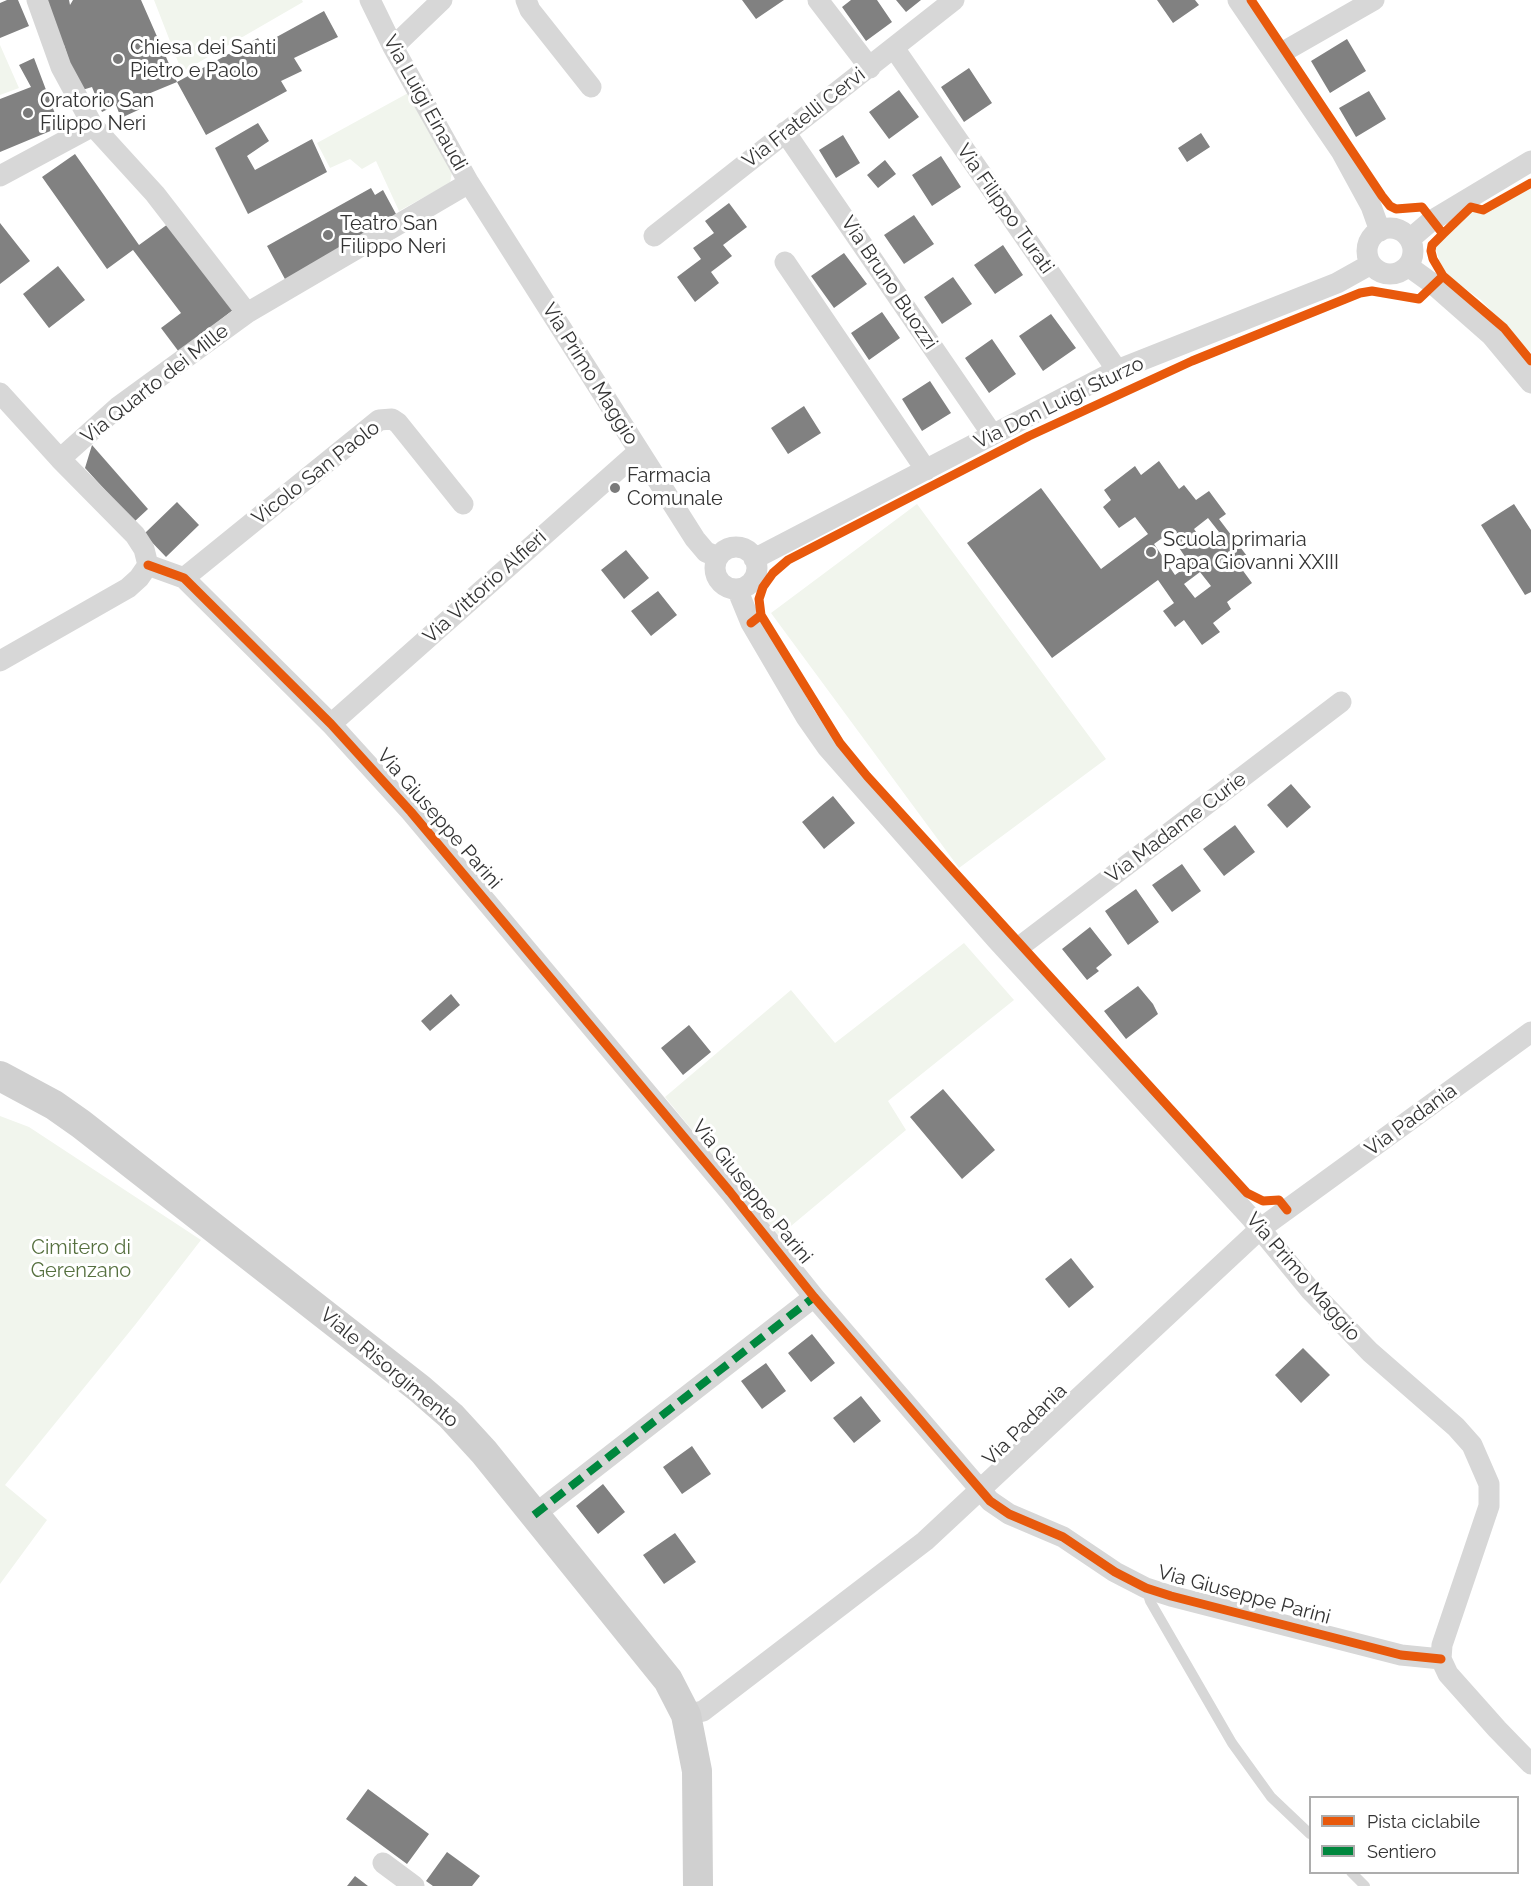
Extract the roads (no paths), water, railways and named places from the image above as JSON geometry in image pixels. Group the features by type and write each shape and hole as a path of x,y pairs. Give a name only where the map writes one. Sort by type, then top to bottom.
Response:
{"street":[{"path":"37,0 61,67 93,126 155,194 247,314"},
{"name":"Via Luigi Einaudi","path":"247,314 470,183 393,46 370,0"},
{"path":"393,46 442,0"},
{"path":"526,0 530,10 591,87"},
{"path":"818,0 870,68"},
{"name":"Via Fratelli Cervi","path":"654,236 954,0"},
{"path":"1276,56 1374,0"},
{"path":"1245,2 1276,56 1341,151 1371,206 1380,231"},
{"name":"Via Filippo Turati","path":"894,48 1117,370"},
{"path":"0,176 93,126"},
{"name":"Via Bruno Buozzi","path":"785,132 992,434"},
{"path":"1410,239 1431,221 1531,161"},
{"name":"Via Primo Maggio","path":"470,183 696,539 706,552 718,557"},
{"path":"1397,230 1410,239 1413,251 1408,266 1399,273 1391,275 1376,270 1371,264 1367,250 1369,243 1380,231 1397,230"},
{"path":"785,262 926,470"},
{"name":"Via Don Luigi Sturzo","path":"754,559 1117,370 1337,283 1371,264"},
{"path":"1408,266 1491,335 1531,383"},
{"name":"Via Quarto dei Mille","path":"148,565 144,549 135,535 60,459 118,407 247,314"},
{"path":"0,393 60,459"},
{"name":"Vicolo San Paolo","path":"184,578 379,420 392,420 398,423 463,504"},
{"name":"Via Vittorio Alfieri","path":"332,724 639,451"},
{"path":"733,547 746,550 754,559 756,572 750,584 730,589 719,582 714,570 722,552 733,547"},
{"path":"0,661 128,588 148,565"},
{"name":"Via Giuseppe Parini","path":"148,565 184,578 332,724 411,812 730,1192 814,1297 980,1491 1009,1514 1063,1537 1115,1572 1146,1588 1401,1654 1441,1659"},
{"name":"Via Primo Maggio","path":"737,589 751,623 806,717 827,747 1010,954 1260,1229 1311,1291 1370,1352 1456,1427 1472,1445 1489,1484 1489,1506 1442,1645 1441,1659"},
{"name":"Via Madame Curie","path":"1010,954 1341,702"},
{"name":"Via Padania","path":"686,1715 703,1711 925,1541 1260,1229 1531,1032"},
{"name":"Viale Risorgimento","path":"0,1076 45,1100 81,1124 420,1389 458,1423 668,1680 686,1715 698,1772 698,1886"},
{"path":"534,1515 814,1297"},
{"path":"1441,1659 1448,1674 1497,1730 1531,1764"},
{"path":"383,1863 414,1886"}],"lane":[{"path":"1146,1588 1150,1602 1232,1743 1271,1797 1309,1832"},
{"path":"1353,1874 1365,1886"}],"place":[{"name":"Chiesa dei Santi Pietro e Paolo","path":"118,59"},
{"name":"Oratorio San Filippo Neri","path":"28,113"},
{"name":"Teatro San Filippo Neri","path":"328,235"},
{"name":"Farmacia Comunale","path":"615,488"},
{"name":"Scuola primaria Papa Giovanni XXIII","path":"1151,552"}],"park label":[{"name":"Cimitero di Gerenzano","path":"81,1260"}]}
